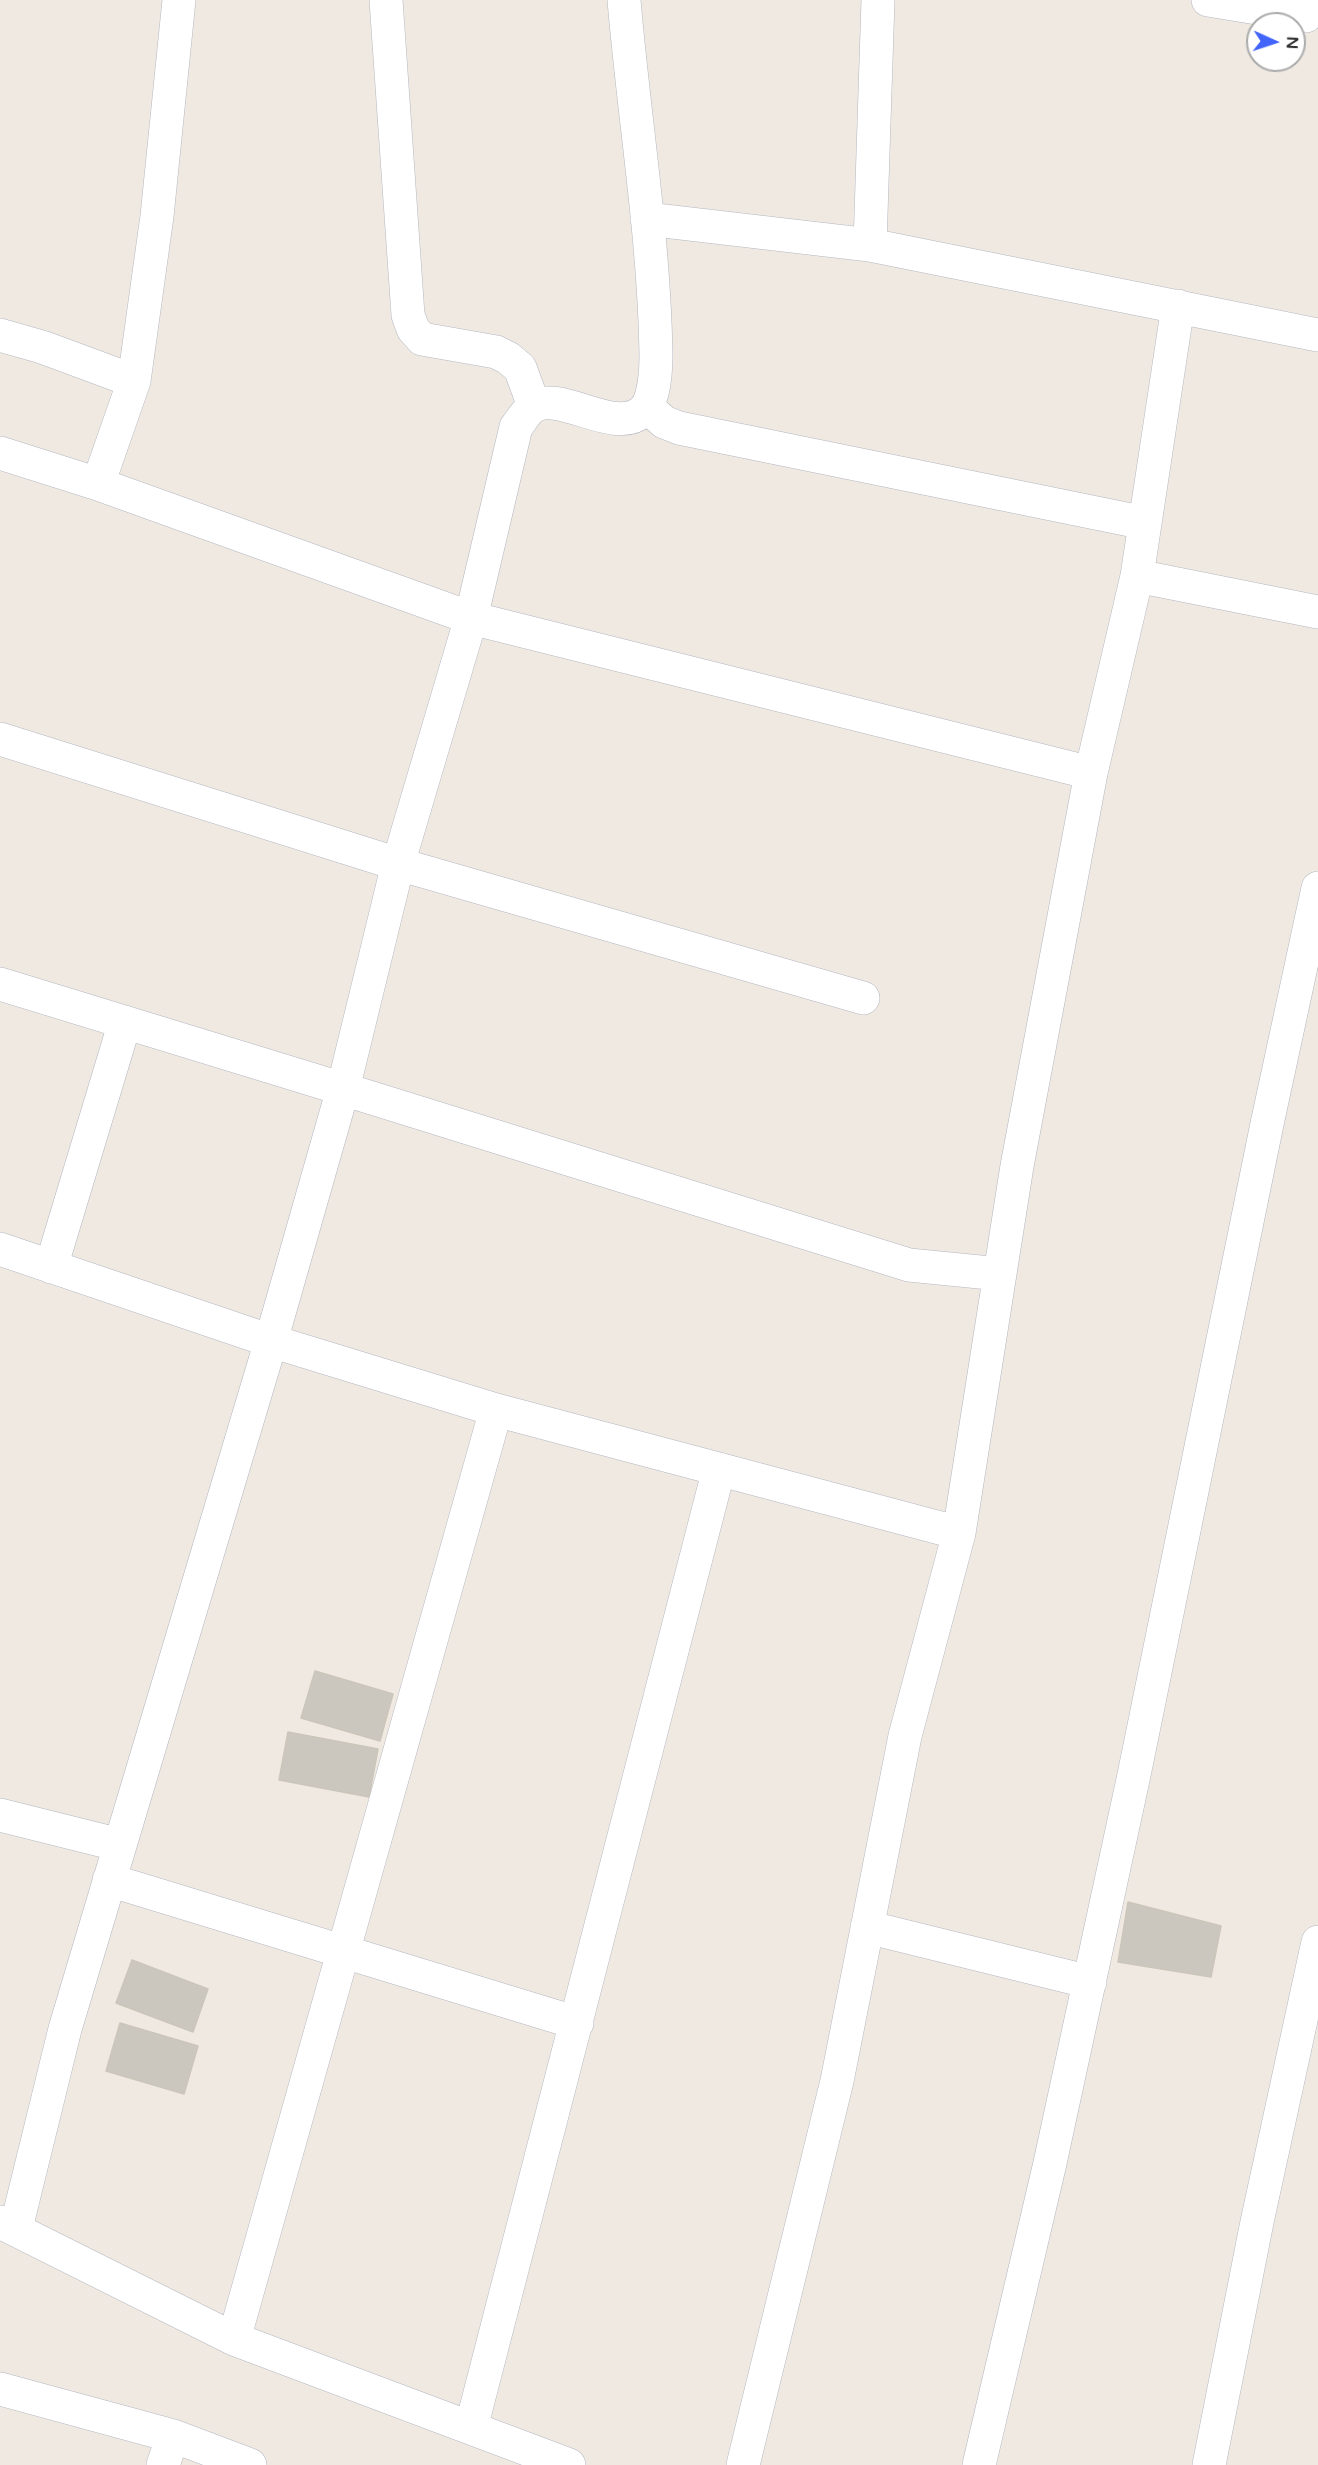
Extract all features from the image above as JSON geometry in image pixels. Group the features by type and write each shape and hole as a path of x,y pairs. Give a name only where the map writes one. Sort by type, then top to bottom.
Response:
{"street":[{"path":"98,484 134,381 157,216 179,0"},
{"path":"386,0 408,315 413,328 422,339 496,352 508,358 520,368 534,406"},
{"path":"569,2465 234,2339 8,2225 271,1341 343,1089 398,864 471,618 516,427 534,406 552,403 621,419 637,416 647,407 652,390 656,356 647,219 624,0"},
{"path":"870,245 878,0"},
{"path":"1208,0 1306,16 1306,0"},
{"path":"647,219 870,245 1318,335"},
{"path":"743,2465 837,2081 905,1736 960,1533 1017,1166 1091,773 1137,576 1178,306"},
{"path":"0,335 42,347 134,381"},
{"path":"647,407 664,422 679,428 1145,523"},
{"path":"0,453 98,484 471,618 1091,773"},
{"path":"1137,576 1318,612"},
{"path":"0,739 398,864 863,998"},
{"path":"979,2465 1090,1982 1318,888"},
{"path":"0,984 909,1265 1000,1274"},
{"path":"51,1267 124,1022"},
{"path":"0,1250 271,1341 496,1410 960,1533"},
{"path":"234,2339 496,1410"},
{"path":"471,2428 719,1469"},
{"path":"0,1815 120,1845"},
{"path":"109,1880 577,2023"},
{"path":"867,1927 1090,1982"},
{"path":"1209,2465 1307,2048 1318,1942"},
{"path":"0,2389 168,2451 250,2465"}],"building":[{"path":"315,1671 393,1694 380,1741 301,1718"},
{"path":"288,1732 378,1749 369,1797 279,1780"},
{"path":"1128,1902 1221,1926 1211,1977 1118,1962"},
{"path":"132,1960 208,1989 193,2032 116,2003"},
{"path":"120,2023 198,2046 184,2094 106,2071"}]}
